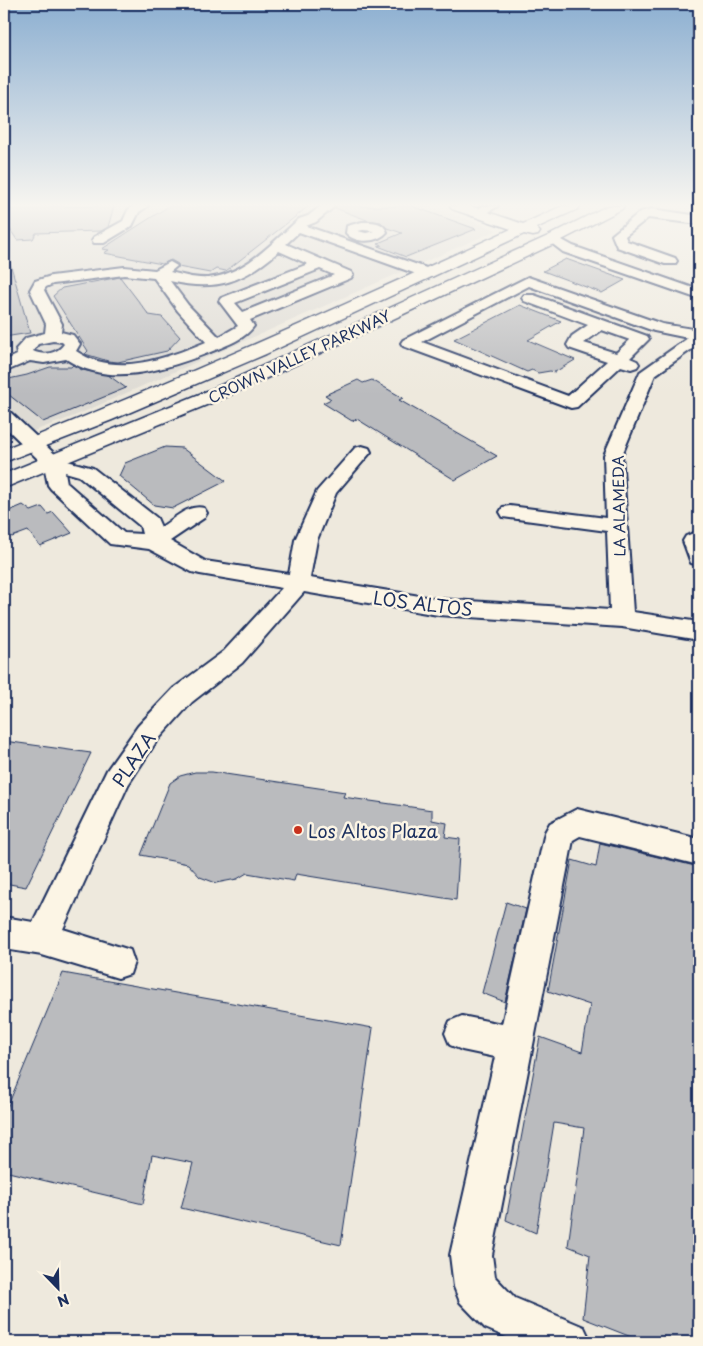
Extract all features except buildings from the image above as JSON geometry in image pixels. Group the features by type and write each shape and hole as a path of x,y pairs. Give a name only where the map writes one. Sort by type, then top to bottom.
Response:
{"main road":[{"name":"CROWN VALLEY PARKWAY","path":"4,456 250,354 436,269"},
{"name":"CROWN VALLEY PARKWAY","path":"4,482 219,393 488,269"}],"street":[{"path":"53,336 54,324 37,290 40,284 51,280 124,271 164,270 200,282 221,281 247,269"},
{"path":"67,352 79,362 90,365 122,370 142,370 216,344 243,330 246,326 242,318 226,301 308,269"},
{"path":"242,318 346,275 331,269"},
{"path":"396,269 420,276"},
{"path":"406,269 420,276"},
{"path":"624,269 699,295"},
{"path":"652,269 699,285"},
{"path":"164,270 182,306 216,344"},
{"path":"654,326 571,403 409,343 528,281 654,326 699,336"},
{"path":"529,298 641,339"},
{"path":"600,324 578,339 575,345 650,370 699,336"},
{"path":"4,367 28,356 47,358 67,352 72,344 67,338 42,337 28,343 24,351 28,356"},
{"name":"LA ALAMEDA","path":"622,619 614,455 650,370"},
{"path":"4,416 53,463 86,472 150,524 154,542 197,513"},
{"path":"298,585 306,540 327,492 362,452"},
{"name":"LOS ALTOS","path":"53,463 58,485 118,538 154,542 200,567 298,585 438,607 622,619 699,631"},
{"path":"510,512 617,526"},
{"path":"699,538 694,541 699,558"},
{"name":"PLAZA","path":"42,939 117,778 147,734 183,695 233,658 298,585"},
{"path":"569,1342 500,1312 475,1287 471,1256 560,832 577,822 699,852"},
{"path":"4,933 42,939 118,962"},
{"path":"462,1033 515,1044"}],"shaded area":[{"path":"4,269 409,269 74,416 4,442"}],"place":[{"name":"Los Altos Plaza","path":"298,830"}]}
